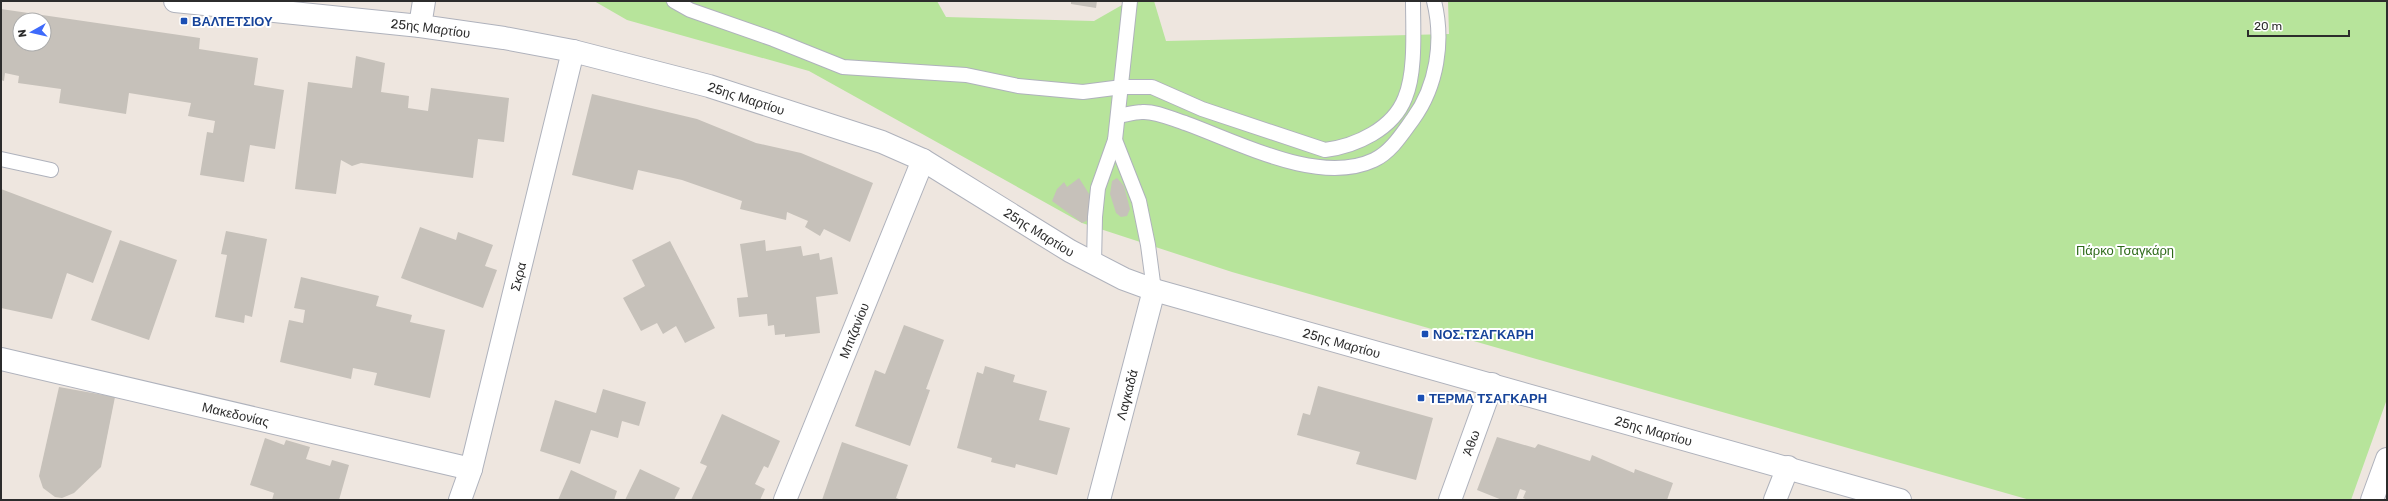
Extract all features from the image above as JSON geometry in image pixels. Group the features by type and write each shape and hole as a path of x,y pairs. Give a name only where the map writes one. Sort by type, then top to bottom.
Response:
{"street":[{"name":"25ης Μαρτίου","path":"175,1 420,26 504,38 573,51 709,86 867,137 923,160 1070,251 1124,279 1154,290 1788,467 1900,500"},
{"path":"420,26 424,1"},
{"name":"Σκρα","path":"460,500 471,469 573,51"},
{"name":"Μπιζανίου","path":"785,500 923,160"},
{"name":"Λαγκαδά","path":"1099,500 1154,290"},
{"name":"Μακεδονίας","path":"1,359 471,469"},
{"name":"Άθω","path":"1450,500 1492,384"},
{"path":"2372,500 2387,459"},
{"path":"1775,500 1788,467"}],"lane":[{"path":"674,1 690,10 773,39 843,67 966,75 1018,86 1083,92 1122,87 1152,87 1202,109 1324,150 1345,147 1365,138 1389,122 1405,98 1414,52 1413,1"},
{"path":"1094,263 1095,217 1098,188 1115,140 1122,87 1130,1"},
{"path":"1118,116 1142,112 1166,117 1210,132 1247,149 1326,168 1352,168 1375,160 1397,143 1424,101 1434,73 1439,47 1434,1"},
{"path":"1115,140 1139,201 1154,290"},
{"path":"1,159 51,170"}],"green space":[{"name":"Πάρκο Τσαγκάρη","path":"594,1 937,1 946,17 1094,21 1129,1 1154,1 1166,41 1449,34 1448,1 2387,1 2387,399 2351,500 2030,500 1232,272 1082,223 809,71 627,20"}],"building":[{"path":"1071,1 1097,1 1096,8 1071,4"},
{"path":"1,9 22,12 12,12 12,52 52,52 52,16 200,38 199,49 258,58 254,85 284,90 275,149 250,145 244,182 200,175 207,132 213,133 215,121 188,116 191,103 129,93 126,114 59,103 61,89 18,83 19,76 5,73 4,81 1,80"},
{"path":"356,56 385,63 381,92 409,96 408,108 428,111 431,88 509,98 504,142 478,139 473,178 361,163 352,166 341,160 336,194 295,189 308,82 352,88"},
{"path":"592,94 697,119 756,143 801,153 873,183 850,242 824,229 820,236 805,227 808,221 787,212 786,220 740,209 742,201 682,180 638,170 633,190 572,175"},
{"path":"1079,178 1091,197 1090,219 1082,223 1052,201 1057,189 1064,182 1067,187"},
{"path":"1117,178 1124,186 1130,209 1127,216 1121,217 1116,213 1110,194 1112,181"},
{"path":"1,189 112,231 93,283 67,273 52,319 1,308"},
{"path":"420,227 456,240 458,232 493,245 485,266 497,270 483,308 401,278"},
{"path":"226,231 267,239 252,317 245,315 244,323 215,317 227,255 221,254"},
{"path":"120,240 177,260 149,340 91,320"},
{"path":"765,240 766,251 801,246 803,256 819,253 820,260 832,257 838,294 816,297 820,333 785,337 785,334 775,335 774,325 768,326 767,314 739,317 737,298 748,297 740,244"},
{"path":"670,241 715,328 685,343 676,326 663,334 657,323 641,331 623,298 645,286 632,260"},
{"path":"301,277 379,296 376,306 412,315 410,322 445,330 430,398 374,385 377,373 353,368 351,379 280,362 289,320 303,323 305,310 294,308"},
{"path":"904,325 944,340 926,389 930,390 910,446 855,426 875,370 885,374"},
{"path":"985,366 1015,375 1013,382 1047,391 1039,420 1070,428 1057,475 1016,464 1015,468 991,462 992,458 957,448 977,372 983,374"},
{"path":"1318,386 1433,418 1416,480 1356,464 1360,452 1297,435 1303,413 1310,415"},
{"path":"59,387 115,397 101,467 74,493 62,498 55,497 43,488 39,476"},
{"path":"603,389 646,402 639,426 622,421 618,438 591,430 580,464 540,451 555,400 596,413"},
{"path":"722,414 780,441 768,468 764,466 755,484 765,489 760,500 691,500 707,466 700,463"},
{"path":"1497,437 1535,448 1538,444 1590,461 1592,455 1634,473 1635,469 1673,483 1667,500 1528,500 1523,498 1526,491 1520,489 1516,500 1502,500 1477,490"},
{"path":"265,438 284,445 286,440 310,447 306,459 330,466 332,460 349,465 339,500 272,500 274,493 250,485"},
{"path":"842,442 908,465 896,498 902,500 822,500"},
{"path":"640,469 680,488 674,500 625,500"},
{"path":"571,470 617,491 614,500 558,500"}],"place":[{"name":"ΒΑΛΤΕΤΣΙΟΥ","path":"184,21"},
{"name":"ΝΟΣ.ΤΣΑΓΚΑΡΗ","path":"1425,334"},
{"name":"ΤΕΡΜΑ ΤΣΑΓΚΑΡΗ","path":"1421,398"}]}
